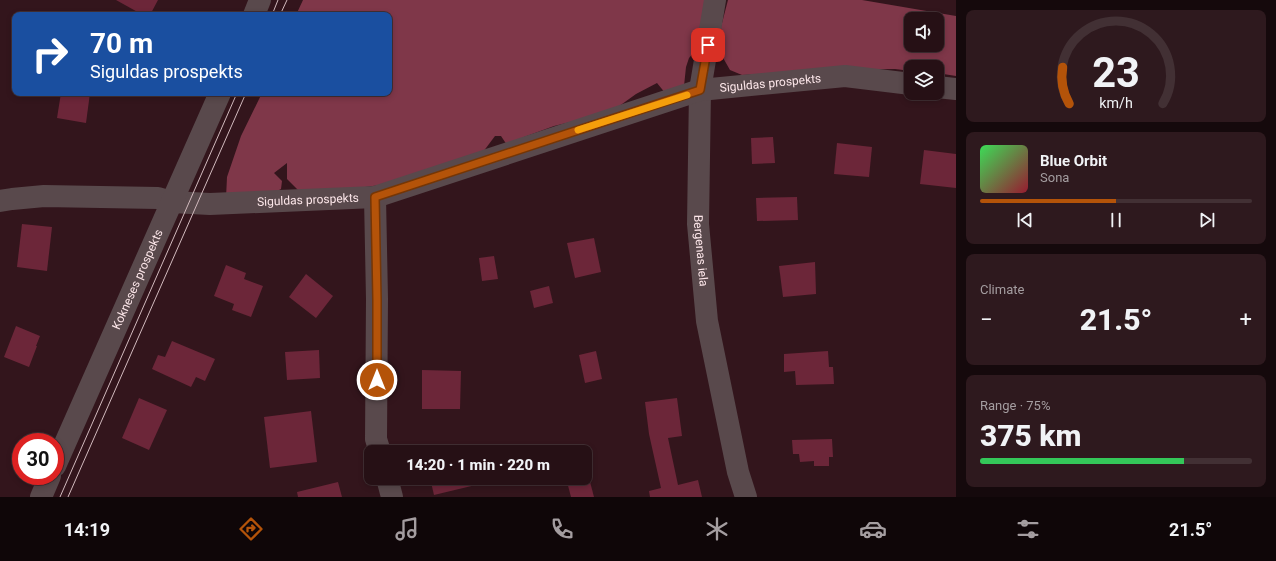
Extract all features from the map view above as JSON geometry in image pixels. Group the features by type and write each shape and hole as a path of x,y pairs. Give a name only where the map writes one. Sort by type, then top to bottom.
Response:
{"street":[{"path":"255,12 260,0"},
{"name":"Bergenas iela","path":"715,0 700,90 698,224 707,313 738,472 746,497"},
{"name":"Siguldas prospekts","path":"0,201 44,196 158,198 172,202 210,204 375,197 700,90 845,76 904,83"},
{"path":"944,88 956,89"},
{"name":"Kokneses prospekts","path":"64,446 219,96"},
{"path":"375,197 377,300 376,438 378,445"},
{"path":"41,497 46,485"},
{"path":"389,485 392,497"}],"shaded area":[{"path":"303,0 709,0 701,44 689,58 686,67 684,86 666,94 657,83 636,94 611,112 554,126 524,137 509,148 501,136 495,136 483,152 404,182 303,195 287,179 287,163 274,173 282,181 281,189 269,195 226,198 227,177 241,136 261,96 392,96 392,12 297,12"},
{"path":"728,0 862,0 932,12 904,12 904,52 944,52 944,14 956,16 956,76 944,74 944,60 904,60 904,70 829,70 742,75 730,70 722,56 721,27"}],"building":[{"path":"116,0 158,0 152,12 138,12"},
{"path":"61,96 90,96 86,123 57,118"},
{"path":"773,137 775,163 752,164 751,138"},
{"path":"837,143 872,147 869,177 834,174"},
{"path":"924,150 956,154 956,188 920,184"},
{"path":"797,197 798,220 757,221 756,198"},
{"path":"22,224 52,227 47,271 17,267"},
{"path":"594,238 601,272 575,278 567,243"},
{"path":"494,256 498,279 482,281 479,258"},
{"path":"815,262 816,294 783,297 779,266"},
{"path":"226,265 246,273 244,279 263,286 251,317 232,310 234,304 214,296"},
{"path":"306,274 333,296 316,318 289,297"},
{"path":"549,286 553,303 534,308 530,291"},
{"path":"16,326 40,336 29,367 4,357"},
{"path":"172,341 215,359 205,381 196,377 191,387 152,369 158,355 165,357"},
{"path":"319,350 320,378 287,380 285,352"},
{"path":"596,351 602,379 585,383 579,355"},
{"path":"828,351 829,367 833,367 834,384 796,385 795,371 784,372 784,354"},
{"path":"422,370 461,371 460,409 422,409"},
{"path":"139,398 167,410 149,450 122,438"},
{"path":"677,398 682,436 668,438 678,485 698,480 702,497 650,497 649,491 661,488 649,434 645,402"},
{"path":"311,411 317,462 270,468 264,417"},
{"path":"832,439 833,457 829,457 829,466 814,466 814,461 800,462 799,454 793,454 792,440"},
{"path":"338,482 342,497 298,497 297,492"},
{"path":"432,485 476,485 434,495"},
{"path":"568,485 591,485 594,497 571,497"}],"tram line":[{"path":"273,12 278,0"},
{"path":"281,12 287,0"},
{"path":"60,497 236,96"},
{"path":"68,497 245,96"}],"slow traffic":[{"path":"578,130 687,95"}],"route":[{"path":"377,380 375,197 700,90 708,45"}]}
